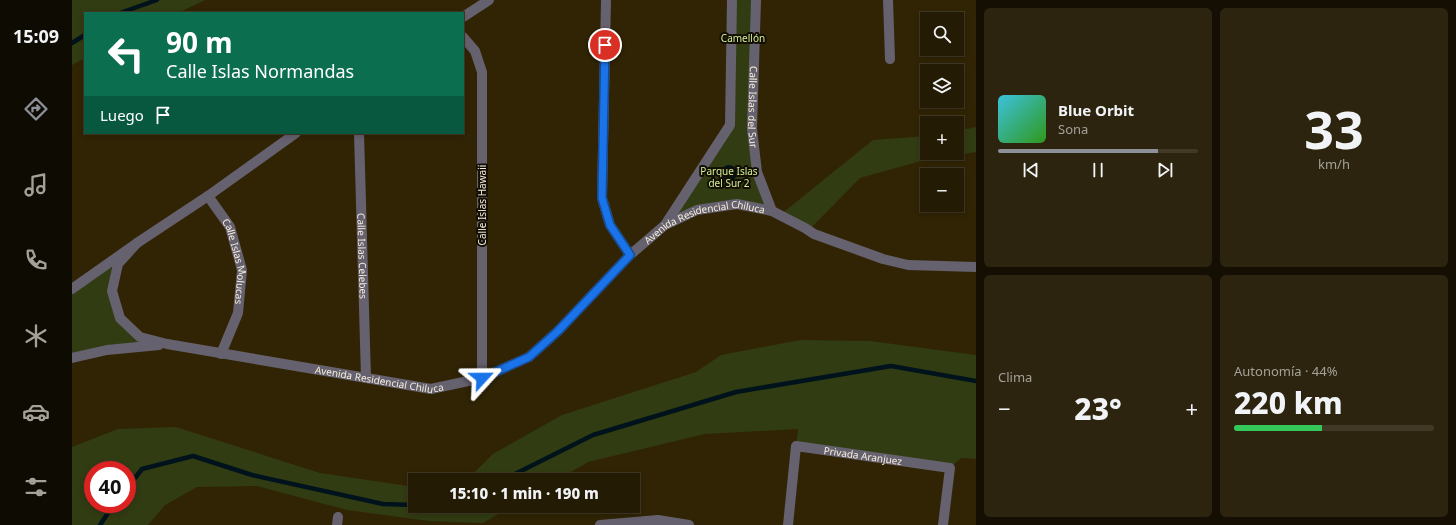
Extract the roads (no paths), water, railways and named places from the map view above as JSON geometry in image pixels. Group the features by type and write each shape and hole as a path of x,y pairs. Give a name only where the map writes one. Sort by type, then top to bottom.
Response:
{"street":[{"path":"464,16 489,0"},
{"path":"606,0 602,198 610,225 630,255"},
{"path":"665,225 730,126 732,0"},
{"name":"Calle Islas del Sur","path":"756,0 752,129 757,172 772,211"},
{"path":"888,0 890,59"},
{"name":"Calle Islas Hawaii","path":"464,38 475,51 482,72 482,378"},
{"name":"Avenida Residencial Chiluca","path":"72,289 137,243 208,196 295,134"},
{"name":"Calle Islas Celebes","path":"359,134 366,378"},
{"name":"Calle Islas Molucas","path":"208,196 230,227 242,270 238,313 221,354"},
{"name":"Avenida Residencial Chiluca","path":"137,243 118,264 112,291 120,318 140,337 167,344 221,354 431,389 482,378 529,357 558,331 630,255 665,225 697,210 737,204 772,211 814,234 883,259 908,264 976,267"},
{"name":"Avenida Residencial Chiluca","path":"72,358 107,350 167,344"},
{"name":"Privada Aranjuez","path":"788,525 796,446 950,468 943,525"},
{"path":"600,525 658,520 689,525"}],"water":[{"path":"729,165 735,167 737,173 735,179 729,181 723,179 721,173 723,167"}],"waterway":[{"path":"123,12 157,0"},
{"path":"72,43 84,36"},
{"path":"517,473 593,435 736,392 891,366 976,381"},
{"path":"136,477 142,469 193,456 252,475 383,504 408,505"},
{"path":"100,525 108,513"}],"park label":[{"name":"Camellón","path":"743,38"},
{"name":"Parque Islas del Sur 2","path":"729,176"}]}
